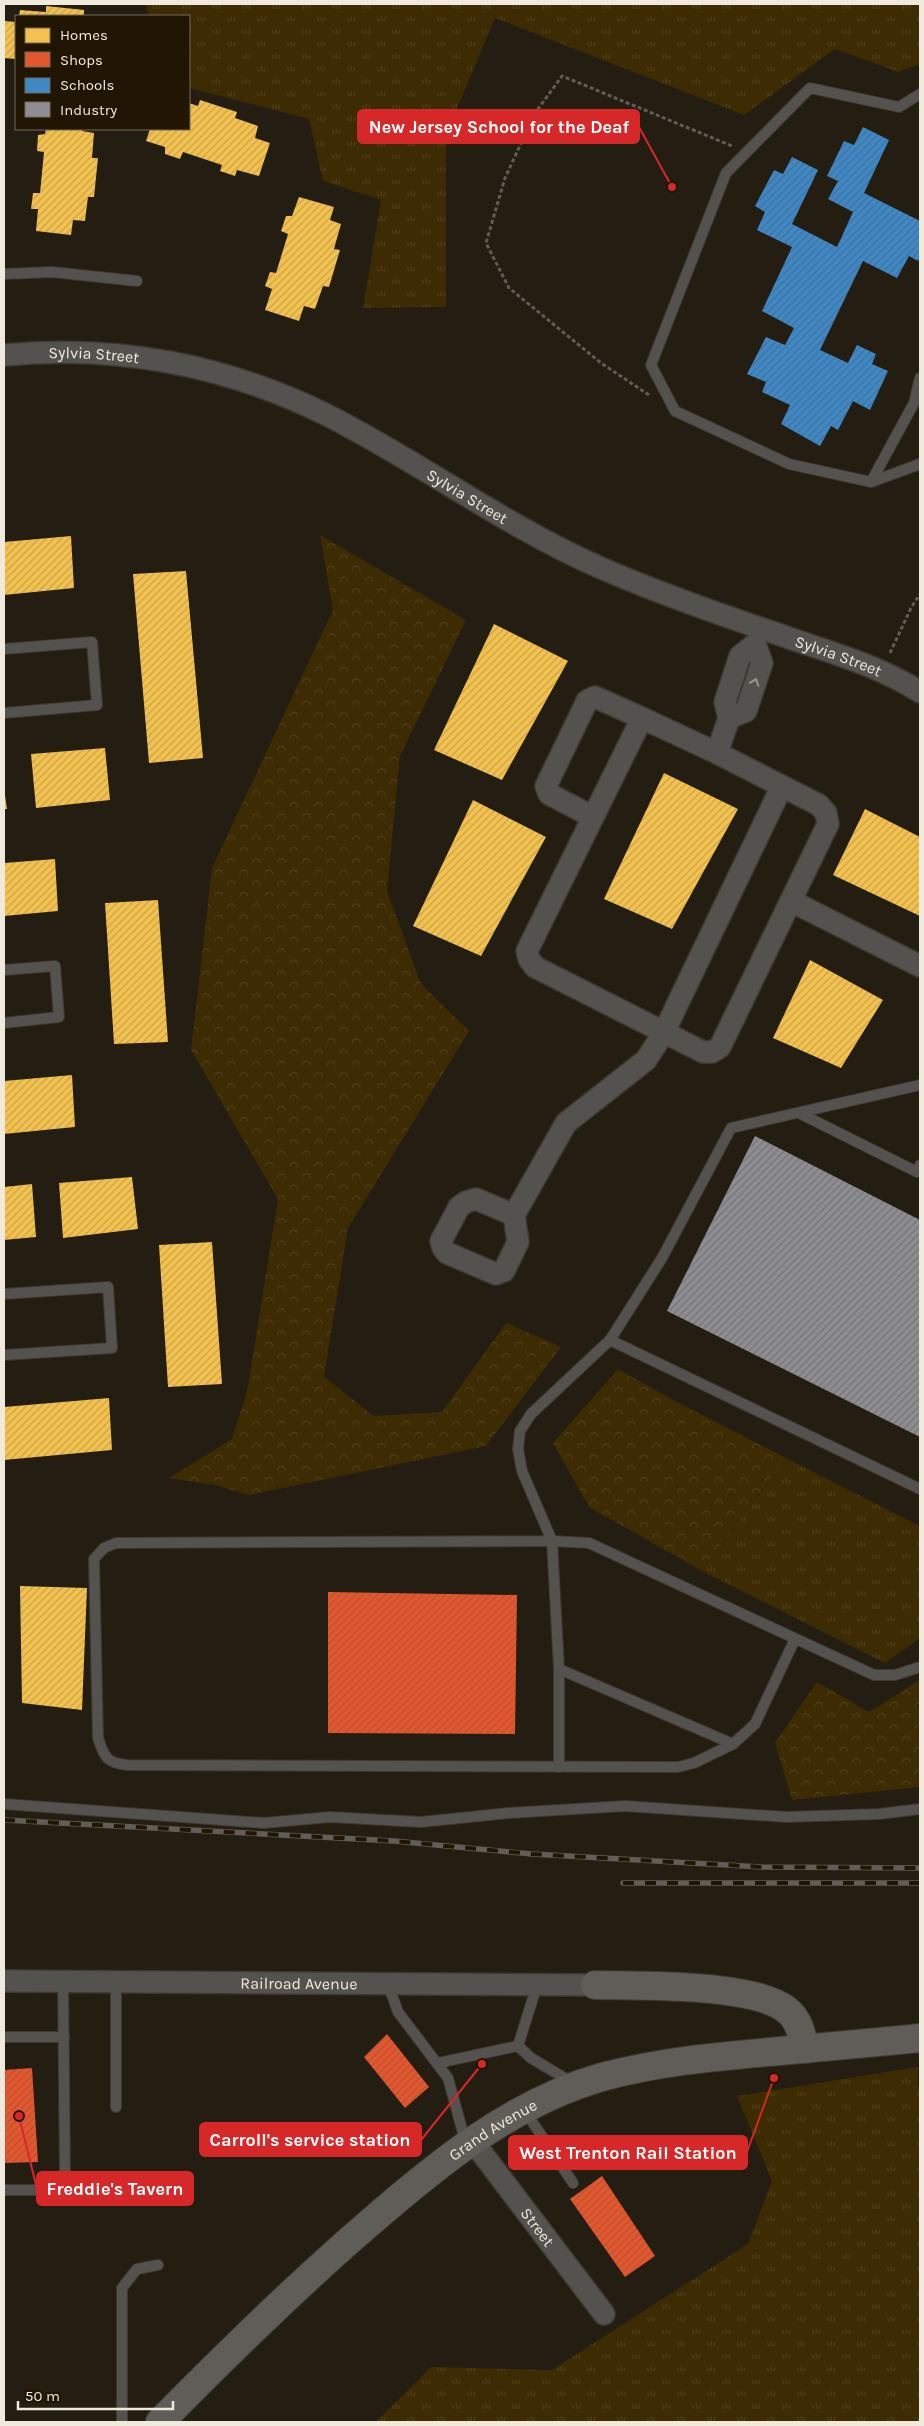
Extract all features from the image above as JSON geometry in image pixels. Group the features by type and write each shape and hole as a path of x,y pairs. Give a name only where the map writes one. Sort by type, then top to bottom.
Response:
{"main road":[{"path":"595,1986 680,1986 731,1992 776,2002 789,2011 796,2020 805,2049"},
{"name":"Grand Avenue","path":"160,2422 248,2333 320,2265 396,2200 469,2142 524,2110 599,2078 669,2062 920,2038"}],"street":[{"name":"Sylvia Street","path":"4,355 37,352 106,353 157,359 245,381 328,416 547,542 599,567 758,636 874,667 920,692"},
{"path":"717,753 729,718 746,711 762,663 758,636"},
{"path":"593,817 549,794 546,786 587,701 595,697 642,718 717,753 819,805 826,813 828,824 720,1047 712,1052 704,1052 535,967 529,959 527,951 642,718"},
{"path":"514,1215 566,1123 646,1060 664,1032 782,786"},
{"path":"791,901 920,966"},
{"name":"Railroad Avenue","path":"4,1981 595,1986"},
{"name":"Street","path":"469,2142 604,2314"}],"lane":[{"path":"920,94 899,107 810,88 726,173 651,365 675,411 789,464 871,482 920,464"},
{"path":"4,274 52,272 137,281"},
{"path":"871,482 914,403 920,378"},
{"path":"4,649 92,642 97,706 4,712"},
{"path":"4,970 54,966 59,1017 4,1023"},
{"path":"559,1767 558,1670 552,1541 522,1470 518,1448 520,1431 531,1414 610,1340 618,1324 662,1258 731,1128 920,1085"},
{"path":"798,1113 917,1172 920,1165"},
{"path":"4,1294 108,1286 112,1348 4,1355"},
{"path":"610,1340 920,1489"},
{"path":"796,1639 755,1724 733,1744 694,1763 678,1767 114,1764 107,1758 98,1738 94,1559 104,1548 116,1543 552,1541 589,1543 874,1675 895,1676 920,1667"},
{"path":"558,1670 733,1744"},
{"path":"4,1804 264,1823 330,1817 421,1822 509,1813 625,1806 787,1817 879,1814 920,1809"},
{"path":"4,2190 39,2190 54,2186 65,2174 63,1982"},
{"path":"116,1982 116,2107"},
{"path":"388,1984 398,2012 448,2078 469,2142"},
{"path":"518,2046 537,1985"},
{"path":"4,2037 64,2037"},
{"path":"438,2063 518,2046"},
{"path":"518,2046 531,2058 578,2086"},
{"path":"524,2110 573,2183"},
{"path":"122,2422 122,2288 137,2268 158,2265"}],"path":[{"path":"675,411 601,363 508,288 486,243 505,178 534,113 562,76 747,152"},
{"path":"874,667 892,651 911,608 920,594"}],"green space":[{"path":"145,4 920,4 920,64 898,72 835,49 744,115 495,18 446,135 446,307 363,308 381,200 323,181 309,119 190,88 190,15 150,15"},
{"path":"320,535 466,620 400,756 387,891 421,984 469,1031 348,1228 324,1377 374,1416 442,1412 506,1323 561,1347 486,1446 249,1495 215,1485 169,1478 232,1439 247,1392 278,1199 191,1050 212,868 333,610"},
{"path":"618,1369 677,1402 786,1458 702,1571 589,1507 553,1443"},
{"path":"786,1458 920,1526 920,1638 885,1663 702,1571"},
{"path":"920,1680 920,1787 792,1800 775,1743 817,1682 869,1712"},
{"path":"918,2067 918,2086 920,2087 920,2422 376,2422 431,2367 552,2370 748,2244 772,2181 737,2096"}],"building: Homes":[{"path":"46,6 84,10 84,15 19,15 20,10 46,12"},
{"path":"5,21 15,22 15,59 4,58"},
{"path":"200,100 237,112 235,118 258,126 255,138 270,143 259,176 237,170 235,176 220,171 222,165 183,152 180,159 165,154 165,147 146,141 150,130 190,130 190,103 198,106"},
{"path":"46,130 82,130 94,133 92,158 98,158 94,197 88,197 85,221 73,220 71,235 36,231 38,209 31,209 33,193 40,193 44,152 37,151 38,135 45,134"},
{"path":"299,197 334,207 330,220 341,224 334,249 340,250 329,287 323,286 315,309 304,306 299,321 265,310 272,289 265,286 270,272 276,273 288,234 281,231 286,216 292,216"},
{"path":"71,536 74,588 4,595 4,542"},
{"path":"186,571 203,758 149,763 133,574"},
{"path":"494,624 568,661 502,780 434,750"},
{"path":"105,748 110,800 36,808 31,754"},
{"path":"664,773 738,809 672,929 604,899"},
{"path":"4,789 7,809 4,809"},
{"path":"473,800 546,837 481,956 413,926"},
{"path":"865,809 920,837 920,916 833,875"},
{"path":"55,859 58,911 4,916 4,863"},
{"path":"158,900 168,1042 114,1044 105,903"},
{"path":"810,960 883,1000 841,1068 773,1038"},
{"path":"72,1075 75,1127 4,1134 4,1081"},
{"path":"132,1177 138,1229 63,1238 59,1183"},
{"path":"32,1184 36,1237 4,1240 4,1187"},
{"path":"212,1242 222,1384 168,1387 159,1245"},
{"path":"109,1398 112,1450 4,1460 4,1407"},
{"path":"20,1586 87,1588 82,1710 22,1703"}],"building: Shops":[{"path":"328,1592 517,1595 515,1734 328,1733"},
{"path":"387,2034 429,2087 405,2108 364,2057"},
{"path":"32,2068 38,2162 4,2163 4,2070"},
{"path":"602,2176 655,2256 625,2277 570,2199"}],"building: Schools":[{"path":"863,127 889,140 864,193 920,221 920,257 918,261 909,256 897,278 863,261 820,350 848,363 857,345 876,354 872,364 888,371 870,410 853,401 838,430 831,426 820,446 781,424 790,405 762,392 766,382 747,374 766,337 785,345 794,328 762,311 792,247 757,230 765,212 755,206 774,170 783,174 792,157 818,170 792,224 837,247 853,212 828,199 838,181 827,176 844,141 854,145"}],"building: Industry":[{"path":"755,1136 920,1220 920,1437 667,1311"}],"railway":[{"path":"4,1820 394,1841 532,1854 762,1867 920,1868"},
{"path":"623,1883 920,1883"}],"place":[{"name":"New Jersey School for the Deaf","path":"672,187"},
{"name":"Carroll's service station","path":"482,2064"},
{"name":"West Trenton Rail Station","path":"774,2078"},
{"name":"Freddie's Tavern","path":"19,2116"}]}
